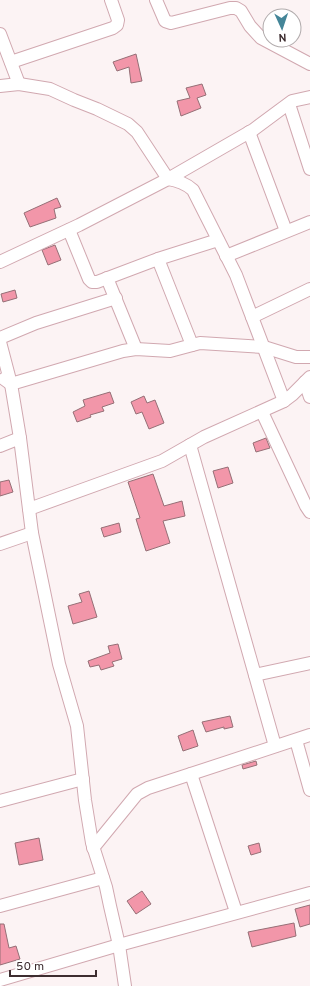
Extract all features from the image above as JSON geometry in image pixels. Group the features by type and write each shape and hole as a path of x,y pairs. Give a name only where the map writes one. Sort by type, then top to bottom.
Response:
{"street":[{"path":"11,62 113,28 117,25 118,20 111,0"},
{"path":"156,0 165,21 171,23 231,4 241,11 250,26 261,38 310,64"},
{"path":"0,34 20,84"},
{"path":"0,86 20,84 50,89 128,124 137,132 168,179 187,184 193,190 236,275 284,400"},
{"path":"0,262 69,230 168,179 249,132 292,101 310,97"},
{"path":"289,104 310,169"},
{"path":"249,132 286,231"},
{"path":"226,256 310,222"},
{"path":"69,230 88,279 92,282 97,282 158,259 218,240"},
{"path":"158,259 192,344"},
{"path":"107,278 136,349"},
{"path":"252,317 310,289"},
{"path":"0,338 36,323 116,298"},
{"path":"0,342 10,384 20,438 32,533 59,664 78,726 85,800 93,848 103,878 119,945 125,986"},
{"path":"10,384 124,351 136,349 170,351 200,343 264,347 296,357 310,357"},
{"path":"0,376 10,384"},
{"path":"29,509 162,461 204,438 262,412 284,400 292,395 308,379"},
{"path":"308,379 310,396"},
{"path":"262,412 310,512"},
{"path":"0,446 20,438"},
{"path":"190,445 275,746"},
{"path":"0,544 32,533"},
{"path":"255,675 310,663"},
{"path":"93,848 137,794 148,788 310,735"},
{"path":"296,740 310,790"},
{"path":"191,774 236,912"},
{"path":"0,800 83,779"},
{"path":"0,906 103,878"},
{"path":"0,980 236,912 310,893"}],"building":[{"path":"136,54 142,81 131,83 129,67 117,71 113,62"},
{"path":"202,84 206,95 197,98 201,108 181,116 177,101 190,98 186,88"},
{"path":"57,198 61,207 54,209 56,218 30,227 24,213"},
{"path":"55,245 61,260 48,265 42,250"},
{"path":"15,290 17,298 3,302 1,294"},
{"path":"110,392 114,403 102,407 104,411 90,415 91,417 77,422 73,412 85,406 83,400"},
{"path":"144,396 147,403 155,400 164,423 149,429 142,412 136,414 131,402"},
{"path":"266,438 270,448 256,452 253,443"},
{"path":"228,467 233,483 218,488 213,471"},
{"path":"153,474 164,506 182,501 185,516 163,521 170,543 146,551 136,519 140,518 128,482"},
{"path":"9,480 13,492 0,496 0,482"},
{"path":"119,523 121,532 104,537 101,528"},
{"path":"89,591 97,617 73,624 68,606 82,602 79,594"},
{"path":"118,644 122,659 112,662 114,666 101,670 99,665 90,667 88,661 110,653 108,646"},
{"path":"230,716 233,727 224,729 224,727 206,732 202,722"},
{"path":"193,730 198,746 183,751 178,736"},
{"path":"256,761 257,765 243,769 242,765"},
{"path":"39,838 43,860 19,865 15,843"},
{"path":"259,843 261,852 251,855 248,846"},
{"path":"142,891 151,904 136,914 127,901"},
{"path":"310,905 310,924 300,927 295,909"},
{"path":"294,923 296,936 252,947 248,932"},
{"path":"0,924 4,924 9,948 16,946 20,959 0,965"}]}
